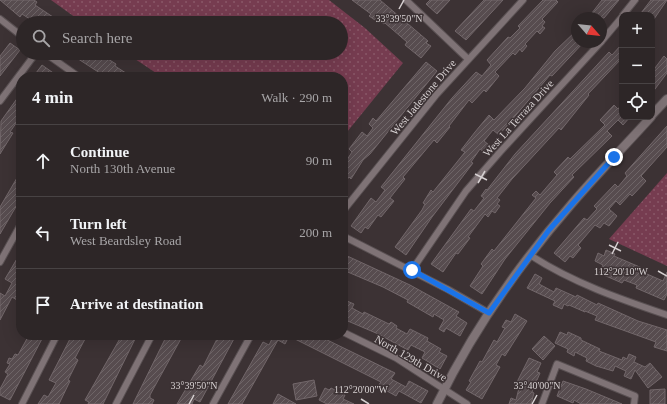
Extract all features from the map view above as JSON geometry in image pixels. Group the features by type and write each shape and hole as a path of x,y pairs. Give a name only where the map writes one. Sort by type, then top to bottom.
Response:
{"street":[{"path":"407,0 468,59"},
{"name":"West Jadestone Drive","path":"348,205 400,138 468,59 523,0"},
{"name":"West La Terraza Drive","path":"626,12 635,0"},
{"path":"0,19 16,32"},
{"name":"West La Terraza Drive","path":"607,35 619,21"},
{"name":"West La Terraza Drive","path":"412,270 466,191 595,48"},
{"path":"22,72 31,60"},
{"path":"55,60 72,72"},
{"path":"0,101 16,80"},
{"path":"655,112 667,99"},
{"path":"436,404 489,313 530,255 569,206 647,120"},
{"path":"0,262 16,233"},
{"path":"348,238 412,270 489,313"},
{"path":"530,255 552,270 569,278 667,315"},
{"name":"North 129th Drive","path":"348,334 396,358 467,404"},
{"path":"22,404 54,340"},
{"path":"116,404 149,340"},
{"path":"213,404 248,340"},
{"path":"542,404 557,364 635,396 634,404"}],"shaded area":[{"path":"51,0 329,0 365,28 403,63 348,131 348,72 154,72 136,60 348,60 348,16 73,16"},
{"path":"667,173 667,266 609,239"}],"building":[{"path":"0,0 34,0 37,2 35,5 52,16 25,16 22,14 19,16"},
{"path":"352,0 380,0 428,41 426,43 431,46 421,58 405,45 407,42 385,23 384,24 376,18 375,20 369,16 371,14"},
{"path":"430,0 450,0 437,14 426,4"},
{"path":"484,0 503,0 466,40 455,31"},
{"path":"543,0 556,0 558,2 542,19 545,22 542,26 545,28 540,34 537,31 525,44 527,46 522,52 520,49 515,55 513,53 495,72 499,76 486,92 484,90 472,103 469,100 437,143 434,140 403,177 405,179 390,198 394,201 381,217 378,215 368,229 365,227 361,233 351,226 371,198 376,202 385,190 381,187 452,98 476,72 482,76 491,65 487,60 508,37 510,38 520,28 518,26"},
{"path":"602,0 619,0 607,14 607,12 593,12"},
{"path":"651,0 667,0 655,18 655,12 642,12"},
{"path":"571,36 571,48 578,48 552,76 550,75 499,135 493,130 484,141 489,145 484,152 480,149 471,162 473,163 432,217 406,255 395,247 422,210 425,204 423,203 431,190 433,192 465,152 461,150 475,132 489,115 494,120 525,88 555,51"},
{"path":"10,43 16,47 16,55 0,76 0,56"},
{"path":"619,47 619,61 588,94 589,95 561,130 559,128 512,179 497,198 500,200 497,204 500,206 495,213 492,211 488,217 485,214 468,237 470,238 458,254 456,253 443,272 431,264 471,209 474,211 484,198 481,196 515,154 609,52 612,55"},
{"path":"664,56 667,59 667,73 655,89 655,84 655,68"},
{"path":"80,60 110,60 116,64 115,66 124,72 98,72"},
{"path":"426,62 437,71 370,154 363,160 351,179 349,177 348,178 348,158 352,152 349,149 362,132 367,136 373,128 369,124 373,118 376,121"},
{"path":"42,65 52,72 37,72"},
{"path":"16,100 16,123 10,132 13,133 0,154 1,121"},
{"path":"614,105 618,109 619,108 619,120 627,120 623,125 618,120 607,131 612,136 572,175 574,177 550,203 505,259 482,294 470,286 483,266 481,264 492,249 494,251 536,198 532,195 536,191 540,195 557,175 554,172 568,157 570,159 605,125 600,120"},
{"path":"667,126 667,147 641,176 646,181 632,196 630,194 620,205 616,201 609,209 617,216 609,226 604,223 600,228 595,225 578,245 581,248 573,258 570,256 565,262 554,253 584,218 587,220 597,209 594,206 615,184 618,187 627,176 625,173"},
{"path":"16,180 16,207 0,234 0,207"},
{"path":"606,250 615,254 614,256 642,268 640,271 663,281 667,272 667,294 664,300 636,288 637,285 624,280 622,283 599,273 603,265 595,261 598,253 604,256"},
{"path":"348,256 410,285 459,312 456,316 467,323 460,336 446,328 444,332 439,329 444,320 434,314 433,317 407,302 408,300 383,287 348,272"},
{"path":"16,260 16,299 12,297 0,320 0,293 5,296 12,283 5,279"},
{"path":"535,274 542,278 539,284 554,292 556,288 576,297 577,295 597,305 598,303 638,321 667,330 667,351 654,347 656,342 595,320 597,316 585,311 564,304 562,309 553,305 555,301 527,288"},
{"path":"348,301 354,304 352,308 363,314 364,312 389,324 391,322 397,326 396,328 407,334 410,329 428,338 427,341 441,349 439,352 447,356 440,369 422,358 425,352 411,345 408,350 376,333 348,321"},
{"path":"515,314 527,321 505,356 502,354 496,365 500,367 482,399 466,390 471,382 469,381 480,361 482,362 494,340 497,342 505,328 502,327 506,320 511,322"},
{"path":"560,332 567,335 568,332 600,349 599,351 622,360 623,357 627,359 629,354 636,357 634,362 645,367 650,363 662,377 648,388 635,370 631,379 624,376 626,371 615,366 613,371 596,366 586,361 587,358 575,352 574,356 567,352 568,349 555,343"},
{"path":"544,336 555,346 543,360 532,349"},
{"path":"26,340 41,340 10,400 0,395 0,389 8,374 5,372 10,364 7,363 9,358 12,359 15,354 18,355"},
{"path":"69,340 84,340 75,358 78,360 68,380 70,381 59,404 38,404 44,395 48,397 56,383 49,380"},
{"path":"119,340 135,340 103,404 88,404 89,402 85,400"},
{"path":"165,340 180,340 150,395 150,398 154,400 152,404 133,404"},
{"path":"216,340 233,340 200,402 194,399 192,404 177,404 200,365 203,367"},
{"path":"272,340 278,340 242,404 228,404 263,342 269,345"},
{"path":"278,340 287,340 285,344"},
{"path":"297,340 327,340 395,373 391,379 406,387 409,381 428,391 421,403 399,391 396,396 378,386 381,382"},
{"path":"529,358 541,363 537,372 540,373 532,392 534,393 531,404 509,404 511,398 516,400 519,388 516,387 518,380"},
{"path":"314,380 317,396 296,400 293,384"},
{"path":"563,381 622,404 581,404 574,400 573,403 557,396"},
{"path":"325,388 329,390 331,388 345,395 343,399 354,404 327,404 319,400"},
{"path":"665,389 665,404 650,404 650,390"},
{"path":"278,394 296,404 273,404"}],"route":[{"path":"412,270 489,313 549,230 614,157"}]}
